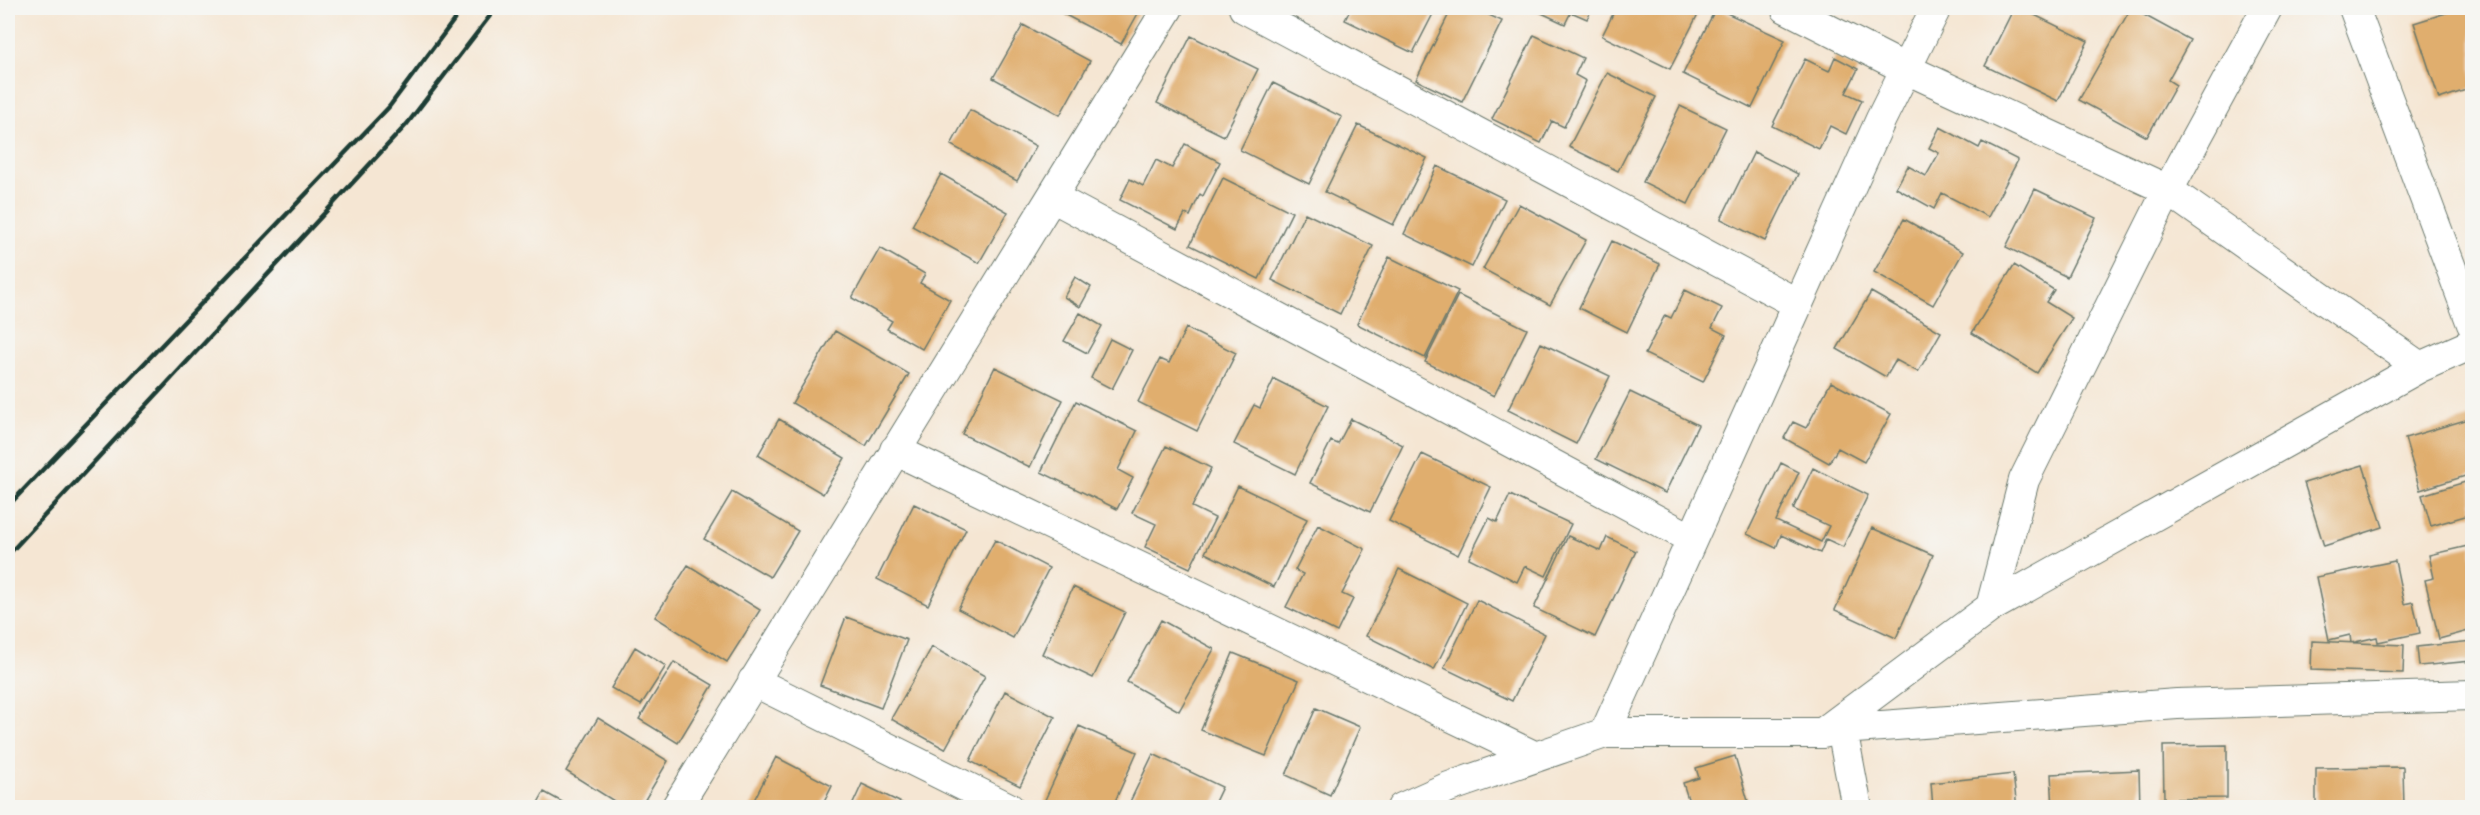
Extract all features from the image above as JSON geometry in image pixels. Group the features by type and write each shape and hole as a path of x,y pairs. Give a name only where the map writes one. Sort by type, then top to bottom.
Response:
{"street":[{"path":"676,807 1168,8"},
{"path":"1244,8 1798,304"},
{"path":"1786,8 1904,68 2168,190 2420,367"},
{"path":"1605,733 1904,68 1936,8"},
{"path":"1991,607 2024,480 2168,190 2266,8"},
{"path":"2354,8 2472,324"},
{"path":"1052,196 1692,539"},
{"path":"1832,731 1991,607 2420,367 2472,344"},
{"path":"895,450 1536,757"},
{"path":"753,681 1009,807"},
{"path":"1402,807 1453,797 1536,757 1605,733 1832,731 2177,704 2472,695"},
{"path":"1832,731 1857,807"}],"building":[{"path":"1052,8 1141,8 1121,44"},
{"path":"1351,8 1436,8 1413,53 1345,20"},
{"path":"1452,8 1474,8 1502,21 1462,102 1416,80"},
{"path":"1531,8 1592,8 1587,19 1571,12 1565,24"},
{"path":"1616,8 1701,8 1670,69 1602,36"},
{"path":"1716,8 1785,40 1752,108 1683,74"},
{"path":"2014,8 2020,8 2088,41 2058,101 1985,66"},
{"path":"2131,8 2190,40 2168,80 2176,85 2147,137 2079,100"},
{"path":"2462,8 2472,8 2472,88 2439,99 2414,23"},
{"path":"1023,25 1090,61 1060,115 993,78"},
{"path":"1534,35 1583,58 1575,75 1586,81 1564,127 1552,121 1541,143 1492,119"},
{"path":"1191,36 1258,69 1224,136 1157,103"},
{"path":"1835,57 1858,69 1846,93 1862,100 1846,134 1830,126 1819,149 1772,126 1805,59 1829,71"},
{"path":"1607,73 1656,97 1618,171 1569,147"},
{"path":"1273,83 1342,117 1309,184 1240,150"},
{"path":"1680,106 1726,128 1688,204 1643,182"},
{"path":"970,110 1036,146 1017,181 951,145"},
{"path":"1358,125 1427,158 1393,225 1325,192"},
{"path":"1940,127 1979,148 1982,142 2018,160 1988,217 1942,193 1934,209 1896,188 1908,166 1926,176 1939,153 1929,148"},
{"path":"1185,144 1220,162 1203,196 1200,194 1190,216 1185,214 1177,229 1120,200 1130,179 1143,186 1156,160 1172,168"},
{"path":"1754,152 1798,174 1765,241 1721,219"},
{"path":"1437,166 1505,199 1472,267 1404,234"},
{"path":"941,174 1008,212 979,263 912,226"},
{"path":"1223,178 1292,212 1259,279 1190,245"},
{"path":"2035,189 2096,218 2067,277 2006,247"},
{"path":"1519,204 1586,240 1550,305 1483,269"},
{"path":"1305,213 1373,246 1340,314 1272,280"},
{"path":"1904,219 1963,252 1933,305 1874,272"},
{"path":"1612,241 1660,264 1627,332 1579,308"},
{"path":"880,248 925,274 920,283 950,300 922,349 887,329 892,321 852,298"},
{"path":"1389,257 1458,291 1425,358 1357,324"},
{"path":"2014,265 2054,290 2046,302 2072,318 2037,373 1972,333"},
{"path":"1075,277 1091,287 1080,307 1064,297"},
{"path":"1685,290 1722,308 1712,328 1726,335 1703,382 1645,354 1665,315 1671,318"},
{"path":"1871,292 1941,332 1918,372 1896,360 1886,377 1837,349"},
{"path":"1458,295 1527,329 1494,396 1425,362"},
{"path":"1080,313 1102,326 1087,353 1064,341"},
{"path":"1186,328 1236,353 1197,431 1138,402 1160,359 1169,363"},
{"path":"835,331 909,374 866,446 792,403"},
{"path":"1110,339 1132,350 1112,389 1091,378"},
{"path":"1541,343 1610,376 1576,444 1508,410"},
{"path":"995,367 1063,400 1030,467 962,434"},
{"path":"1274,379 1328,406 1295,474 1234,444 1254,405 1260,408"},
{"path":"1831,382 1891,414 1864,462 1838,448 1829,463 1784,438 1793,422 1806,428"},
{"path":"1630,392 1698,425 1665,493 1596,459"},
{"path":"1076,401 1137,431 1118,470 1133,478 1117,509 1041,472"},
{"path":"2472,418 2472,474 2420,490 2405,438"},
{"path":"779,419 845,458 823,494 758,455"},
{"path":"1351,419 1403,445 1370,512 1310,483 1331,441 1338,444"},
{"path":"1166,446 1211,468 1192,507 1215,518 1190,568 1145,547 1156,524 1132,513"},
{"path":"1422,454 1491,487 1458,555 1389,521"},
{"path":"1781,463 1799,472 1776,521 1821,542 1829,526 1793,509 1813,468 1868,495 1843,547 1826,539 1820,553 1781,535 1776,548 1747,534"},
{"path":"2363,465 2383,527 2324,546 2304,483"},
{"path":"2472,480 2472,514 2431,526 2422,495"},
{"path":"1238,486 1307,519 1274,587 1205,553"},
{"path":"732,492 798,531 770,577 704,539"},
{"path":"1510,495 1571,524 1546,576 1525,566 1517,582 1469,558 1489,518 1497,522"},
{"path":"914,504 966,529 928,605 877,579"},
{"path":"1318,525 1365,549 1342,594 1353,599 1337,632 1286,607 1303,574 1295,570"},
{"path":"1872,528 1933,555 1896,638 1835,610"},
{"path":"1568,536 1601,551 1607,537 1636,551 1595,637 1534,608"},
{"path":"995,540 1049,568 1013,638 958,609"},
{"path":"2472,545 2472,630 2439,639 2425,580 2434,578 2429,555"},
{"path":"2395,561 2404,604 2413,602 2420,633 2378,642 2377,637 2351,643 2350,635 2329,640 2316,577"},
{"path":"688,565 760,610 727,662 655,617"},
{"path":"1399,569 1467,603 1434,670 1366,636"},
{"path":"1073,587 1125,612 1093,678 1042,654"},
{"path":"1477,600 1545,634 1512,701 1444,668"},
{"path":"846,617 907,640 881,708 820,685"},
{"path":"1161,620 1214,649 1179,711 1127,682"},
{"path":"2312,641 2404,645 2403,673 2311,670"},
{"path":"2472,641 2472,661 2419,666 2417,647"},
{"path":"635,647 666,666 641,705 611,688"},
{"path":"932,647 985,676 945,749 891,719"},
{"path":"1233,653 1299,680 1266,756 1201,730"},
{"path":"674,662 713,685 678,743 639,719"},
{"path":"1005,691 1055,717 1020,786 970,761"},
{"path":"1316,708 1360,727 1330,795 1286,775"},
{"path":"598,718 668,761 640,808 625,808 566,771"},
{"path":"1079,726 1137,752 1112,808 1058,808 1044,802"},
{"path":"2227,745 2227,798 2164,799 2163,746"},
{"path":"1153,754 1222,787 1212,808 1127,808"},
{"path":"1735,756 1750,808 1691,808 1683,783 1699,778 1696,768"},
{"path":"776,757 832,786 821,808 750,808"},
{"path":"2403,767 2404,808 2316,808 2316,768"},
{"path":"2139,770 2140,808 2053,808 2051,774"},
{"path":"2013,774 2017,808 1933,808 1931,783"},
{"path":"862,784 912,808 851,808"},
{"path":"544,792 573,808 535,808"}],"railway":[{"path":"8,506 389,107 463,8"},
{"path":"8,555 407,124 496,8"}]}
